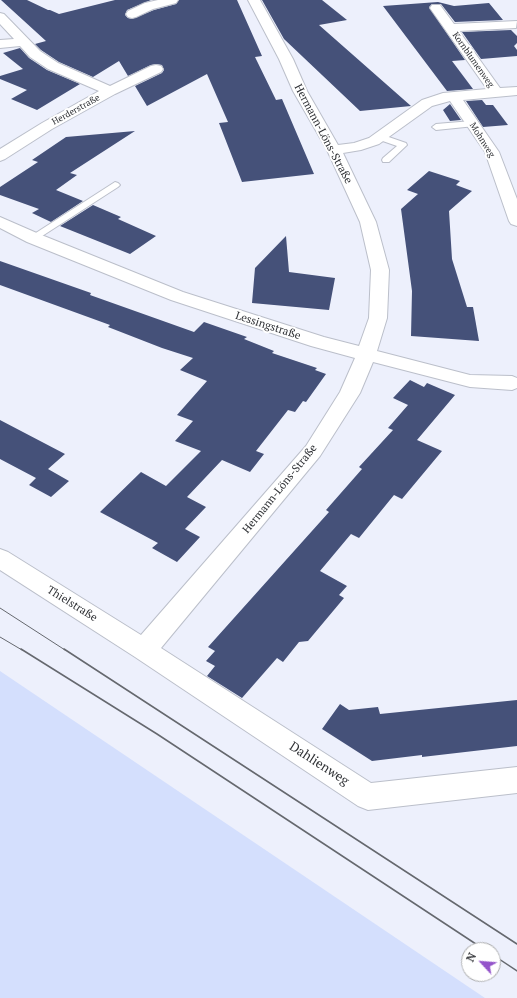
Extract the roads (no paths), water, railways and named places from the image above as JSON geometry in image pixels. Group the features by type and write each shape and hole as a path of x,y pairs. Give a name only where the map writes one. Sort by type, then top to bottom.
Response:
{"street":[{"path":"132,14 149,6 172,0"},
{"name":"Hermann-Löns-Straße","path":"144,650 313,451 350,393 366,355 378,318 380,270 368,222 334,150 300,91 286,59 254,0"},
{"name":"Kornblumenweg","path":"436,8 496,92"},
{"path":"0,17 35,54 53,66 110,91"},
{"name":"Kornblumenweg","path":"451,28 516,24"},
{"path":"0,44 23,42"},
{"name":"Herderstraße","path":"0,156 47,126 110,91 156,69"},
{"name":"Kornblumenweg","path":"334,150 356,147 374,141 427,102 454,96 517,91"},
{"name":"Mohnweg","path":"454,96 492,152 516,213"},
{"name":"Lessingstraße","path":"0,222 33,238 178,296 318,342 470,381 512,383"},
{"name":"Thielstraße","path":"0,558 144,650"},
{"name":"Dahlienweg","path":"144,650 368,797 517,780"}],"lane":[{"path":"436,126 472,124"},
{"path":"380,137 403,145 386,160"},
{"path":"33,238 115,185"}],"tram line":[{"path":"0,608 65,650"},
{"path":"0,637 22,650"},
{"path":"21,649 157,734 473,942"},
{"path":"64,649 517,944"},
{"path":"501,960 517,971"}]}
